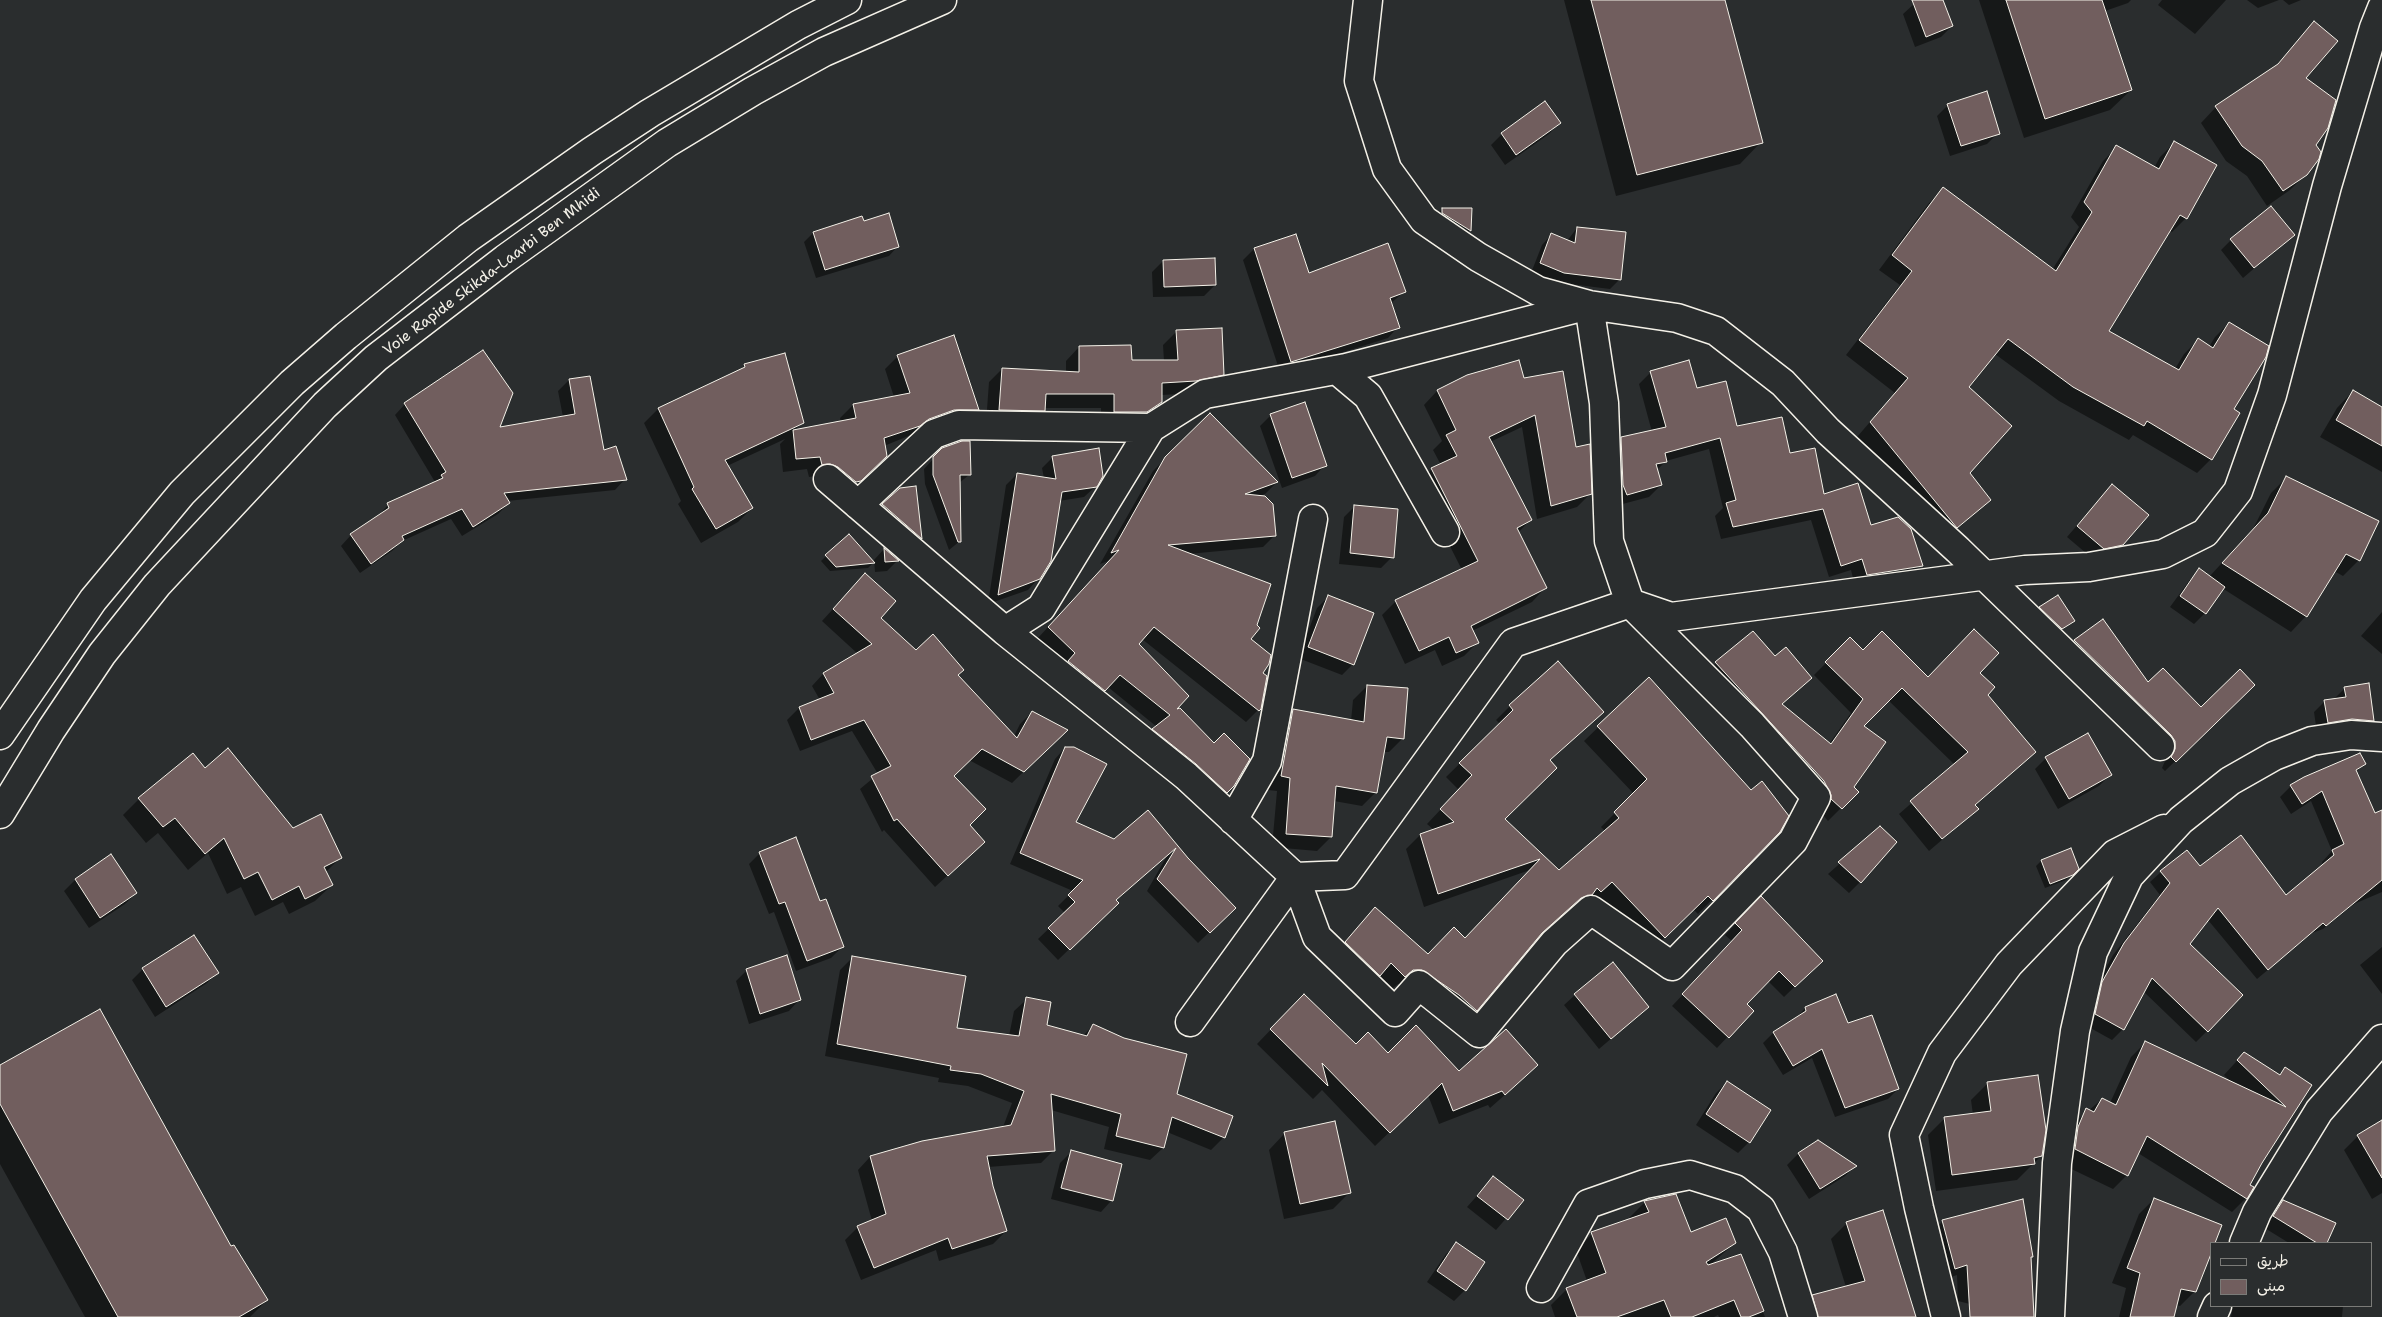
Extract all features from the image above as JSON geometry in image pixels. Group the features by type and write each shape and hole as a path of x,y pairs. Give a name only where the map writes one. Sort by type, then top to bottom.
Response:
{"main road":[{"path":"0,735 93,600 182,493 257,417 346,336 468,238 592,151 650,113 798,25 847,0"},
{"name":"Voie Rapide Skikda-Laarbi Ben Mhidi","path":"0,814 50,730 102,654 157,586 325,404 376,358 490,270 667,143 753,91 824,52 942,0"},
{"path":"1368,0 1359,81 1387,169 1424,220 1478,257 1538,291 1589,305 1677,318 1716,331 1783,383 1828,431 1985,576 2160,746"},
{"path":"1295,877 1345,875 1513,643 1630,602 1671,617 2025,570 2089,567 2163,554 2205,533 2238,491 2272,395 2327,186 2379,22"},
{"path":"1005,631 1041,608 1151,428 1205,394 1337,370 1589,305"},
{"path":"828,479 1005,631 1186,776 1295,877 1317,936 1395,1012 1419,985 1479,1033 1554,942 1591,910 1672,966 1793,841 1816,797 1752,724 1630,602 1609,541 1604,402 1589,305"},
{"path":"1337,370 1368,396 1445,532"},
{"path":"858,505 934,434 959,425 1151,428"},
{"path":"1233,820 1268,761 1313,519"},
{"path":"2050,1317 2057,1162 2075,1031 2092,952 2130,876 2181,820 2230,781 2274,756 2312,741 2351,735 2382,737"},
{"path":"1946,1317 1919,1208 1904,1135 1942,1053 2009,964 2115,854 2181,820"},
{"path":"1190,1022 1295,877"},
{"path":"2244,1242 2257,1212 2320,1111 2382,1040"},
{"path":"1541,1288 1588,1204 1645,1184 1690,1175 1735,1189 1761,1209 1783,1252 1803,1317"}],"building":[{"path":"1591,0 1725,0 1763,143 1637,175"},
{"path":"1912,0 1943,0 1953,26 1926,37"},
{"path":"2006,0 2102,0 2132,90 2045,119"},
{"path":"2314,21 2338,41 2306,78 2336,100 2328,128 2316,145 2321,152 2319,159 2307,175 2283,191 2262,161 2242,146 2215,106 2278,64"},
{"path":"1987,91 2000,134 1961,146 1947,104"},
{"path":"1545,101 1561,123 1516,155 1501,133"},
{"path":"2174,141 2217,165 2187,219 2180,215 2109,331 2179,370 2198,338 2213,348 2229,322 2269,346 2266,357 2234,409 2240,413 2212,460 2147,421 2144,426 2073,387 2008,339 1969,387 2012,426 1970,473 1991,500 1957,528 1870,422 1908,378 1859,340 1912,271 1892,255 1943,187 2056,271 2092,212 2084,202 2116,145 2159,169"},
{"path":"2271,206 2295,235 2254,268 2230,239"},
{"path":"1442,208 1472,208 1471,231 1442,213"},
{"path":"889,213 899,247 825,270 813,232 862,216 864,221"},
{"path":"1577,227 1626,232 1621,280 1564,273 1540,263 1551,233 1575,243"},
{"path":"1296,234 1309,273 1388,243 1406,292 1390,298 1400,328 1291,362 1254,248"},
{"path":"1215,258 1216,285 1164,287 1163,260"},
{"path":"1222,328 1224,375 1196,381 1162,383 1162,402 1147,412 1114,412 1114,394 1046,394 1045,411 999,410 1002,368 1079,372 1079,346 1131,345 1132,360 1178,360 1176,330"},
{"path":"954,335 979,410 954,410 929,419 920,426 884,438 887,456 861,481 856,482 838,467 830,464 822,465 820,457 796,459 793,430 856,418 853,404 910,393 897,355"},
{"path":"483,350 513,393 500,427 575,414 569,379 590,376 604,450 616,446 627,480 504,493 510,503 473,527 462,509 402,536 404,540 371,564 350,534 389,508 387,503 443,478 441,475 446,472 404,403"},
{"path":"785,353 804,423 725,460 753,508 716,529 692,489 694,487 658,408 745,367 744,364"},
{"path":"1519,360 1524,378 1563,371 1576,447 1590,444 1592,494 1551,506 1535,415 1489,437 1532,520 1517,528 1547,588 1471,626 1479,643 1456,653 1449,637 1419,651 1395,600 1478,561 1431,468 1457,456 1446,435 1456,430 1437,390 1467,375"},
{"path":"1689,360 1697,388 1726,381 1737,426 1782,417 1790,453 1815,448 1824,494 1858,483 1871,525 1898,517 1911,529 1923,566 1867,575 1862,559 1841,566 1823,509 1733,527 1726,503 1736,500 1720,438 1665,453 1667,462 1656,464 1662,485 1627,495 1623,485 1621,437 1666,427 1650,371"},
{"path":"2353,390 2382,407 2382,446 2336,420"},
{"path":"1305,402 1327,466 1292,478 1270,414"},
{"path":"1210,413 1278,482 1245,494 1265,496 1273,504 1276,536 1168,545 1271,584 1257,625 1260,628 1251,639 1271,655 1269,664 1263,673 1267,676 1261,709 1259,711 1154,627 1139,644 1189,696 1177,709 1180,708 1214,743 1224,733 1250,759 1234,786 1227,793 1196,764 1152,729 1170,715 1120,675 1105,691 1068,661 1075,653 1048,627 1119,550 1111,553 1165,457"},
{"path":"962,441 970,441 971,475 960,475 961,542 958,542 933,475 933,457 942,448"},
{"path":"1099,448 1103,476 1097,487 1062,492 1051,561 1040,579 998,595 1017,473 1056,479 1052,456"},
{"path":"2286,476 2379,521 2360,561 2346,554 2307,617 2222,563 2268,513"},
{"path":"2112,484 2149,515 2123,545 2104,549 2077,526"},
{"path":"916,486 922,539 882,504 900,488"},
{"path":"1354,505 1398,509 1394,558 1350,553"},
{"path":"849,534 875,563 836,567 825,555"},
{"path":"884,548 899,561 885,562"},
{"path":"2199,568 2225,587 2206,614 2180,596"},
{"path":"865,573 896,601 881,618 916,650 933,634 964,670 958,675 1017,738 1032,711 1068,730 1024,772 982,749 954,776 986,809 970,825 985,842 948,876 897,819 894,821 871,776 891,766 864,720 811,740 799,707 834,693 823,673 872,644 833,609"},
{"path":"1328,595 1374,613 1354,665 1308,647"},
{"path":"2058,595 2075,621 2062,629 2039,607"},
{"path":"2103,619 2148,682 2163,668 2201,707 2240,669 2255,685 2176,762 2171,757 2175,749 2175,741 2171,735 2074,640"},
{"path":"1974,629 1999,653 1980,673 1995,687 1988,695 2036,752 1975,805 1979,809 1942,839 1910,801 1968,752 1902,688 1864,726 1886,742 1854,787 1859,792 1842,809 1831,799 1824,781 1715,662 1753,631 1775,656 1786,647 1812,678 1782,704 1831,744 1863,699 1825,662 1850,637 1863,650 1882,631 1928,677"},
{"path":"1558,661 1604,712 1550,760 1557,768 1505,819 1559,870 1619,818 1614,812 1647,779 1597,726 1649,677 1751,790 1762,781 1789,816 1780,832 1713,901 1708,896 1665,938 1612,882 1601,892 1597,888 1592,895 1581,898 1542,933 1477,1011 1459,995 1422,970 1413,970 1405,977 1391,963 1380,976 1345,942 1375,907 1428,954 1454,927 1465,938 1540,859 1438,894 1420,834 1454,822 1440,809 1472,775 1459,763 1513,710 1509,705"},
{"path":"2369,683 2374,721 2352,719 2328,723 2324,700 2346,697 2344,687"},
{"path":"1367,685 1408,688 1404,739 1387,737 1377,793 1336,786 1332,837 1286,834 1290,778 1281,776 1293,709 1364,722"},
{"path":"2088,733 2112,775 2069,799 2045,757"},
{"path":"1065,747 1074,747 1107,764 1076,822 1114,839 1148,810 1188,858 1236,908 1210,933 1157,879 1176,848 1116,900 1119,903 1070,950 1048,928 1075,902 1068,895 1083,880 1020,853"},
{"path":"228,748 293,828 321,814 342,858 324,867 333,885 305,899 299,886 272,900 258,872 244,879 224,838 205,854 175,818 163,827 138,798 193,753 205,768"},
{"path":"2360,753 2366,764 2356,770 2375,813 2382,810 2382,880 2326,926 2323,923 2268,970 2218,908 2190,944 2243,995 2208,1032 2152,978 2124,1030 2095,1014 2102,982 2124,943 2170,883 2160,871 2187,850 2200,866 2241,835 2286,895 2334,855 2332,850 2344,844 2322,791 2302,804 2290,785"},
{"path":"1880,826 1897,842 1861,883 1838,862"},
{"path":"796,837 820,901 826,899 844,947 807,961 785,902 779,904 759,852"},
{"path":"2071,848 2079,869 2073,875 2050,884 2041,860"},
{"path":"111,854 137,893 100,918 75,879"},
{"path":"1761,896 1823,961 1795,987 1779,971 1747,1004 1754,1011 1729,1038 1682,994 1742,930 1735,923"},
{"path":"194,935 219,973 166,1007 142,968"},
{"path":"787,955 801,1000 760,1014 746,969"},
{"path":"852,956 966,976 957,1028 1019,1036 1026,997 1051,1002 1047,1025 1087,1036 1093,1024 1124,1038 1187,1054 1177,1094 1233,1116 1225,1138 1172,1117 1164,1148 1116,1136 1121,1114 1051,1094 1055,1151 987,1156 993,1186 1007,1231 952,1249 948,1238 874,1268 857,1226 886,1214 870,1156 922,1141 1011,1125 1024,1091 981,1074 950,1070 951,1066 837,1044"},
{"path":"1613,962 1649,1007 1611,1039 1574,994"},
{"path":"1304,994 1356,1044 1368,1032 1388,1053 1416,1025 1459,1071 1506,1029 1538,1065 1505,1095 1502,1091 1453,1111 1442,1083 1390,1133 1322,1063 1328,1086 1270,1029"},
{"path":"1836,994 1848,1023 1872,1015 1899,1089 1845,1108 1822,1049 1793,1066 1773,1032 1806,1011 1805,1007"},
{"path":"100,1009 231,1246 234,1245 268,1300 239,1317 118,1317 0,1104 0,1065"},
{"path":"2145,1041 2286,1107 2237,1060 2244,1052 2280,1075 2285,1067 2312,1085 2262,1163 2250,1185 2254,1187 2247,1199 2147,1136 2128,1176 2075,1149 2078,1127 2086,1108 2094,1112 2102,1098 2116,1105"},
{"path":"2038,1075 2046,1130 2042,1156 2034,1158 2035,1164 1952,1175 1944,1117 1991,1111 1987,1082"},
{"path":"1727,1081 1771,1110 1750,1143 1706,1114"},
{"path":"2382,1120 2382,1178 2357,1135"},
{"path":"1335,1121 1351,1193 1300,1204 1284,1132"},
{"path":"1818,1140 1857,1166 1820,1189 1798,1153"},
{"path":"1071,1150 1122,1164 1113,1201 1061,1188"},
{"path":"1493,1176 1524,1200 1508,1220 1477,1196"},
{"path":"1676,1194 1691,1232 1726,1218 1736,1243 1706,1262 1708,1265 1741,1254 1764,1311 1749,1317 1741,1317 1734,1300 1692,1317 1671,1317 1664,1300 1617,1317 1577,1317 1566,1288 1606,1273 1591,1232 1649,1212 1644,1201"},
{"path":"2154,1198 2222,1225 2215,1242 2210,1242 2210,1257 2196,1292 2181,1289 2174,1317 2130,1317 2140,1273 2127,1268"},
{"path":"2023,1199 2033,1257 2031,1257 2034,1317 1970,1317 1967,1265 1955,1269 1942,1220"},
{"path":"2283,1200 2336,1223 2327,1242 2315,1242 2273,1216"},
{"path":"1883,1210 1916,1317 1818,1317 1812,1295 1865,1281 1846,1222"},
{"path":"1456,1242 1485,1262 1466,1291 1437,1271"}]}
